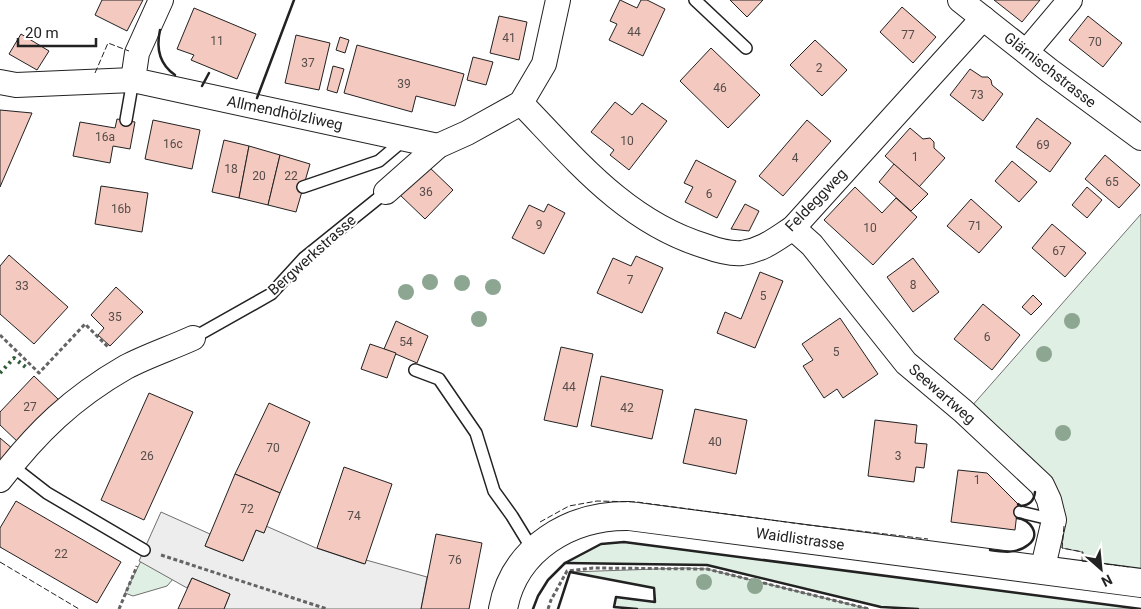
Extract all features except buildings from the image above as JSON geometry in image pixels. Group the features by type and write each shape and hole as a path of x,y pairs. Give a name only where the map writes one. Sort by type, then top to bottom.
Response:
{"main road":[{"name":"Waidlistrasse","path":"503,609 514,577 534,552 554,535 578,523 612,516 629,516 1141,583"}],"street":[{"path":"133,80 137,53 162,0"},
{"path":"521,103 544,64 558,0"},
{"name":"Glärnischstrasse","path":"960,0 1058,77 1141,138"},
{"path":"1027,51 1070,0"},
{"name":"Feldeggweg","path":"521,103 595,181 644,220 691,242 713,249 740,253 764,247 793,228 983,18"},
{"name":"Allmendhölzliweg","path":"0,82 16,85 133,80 438,146"},
{"name":"Bergwerkstrasse","path":"386,192 438,146 467,133 521,103"},
{"name":"Seewartweg","path":"793,228 812,245 906,363 963,411 1042,485 1049,500 1054,520 1042,571"},
{"name":"Bergwerkstrasse","path":"6,473 35,437 69,404 126,367 193,338"}],"lane":[{"path":"695,0 746,48"},
{"path":"126,120 133,80"},
{"path":"304,187 379,161 405,139"},
{"name":"Bergwerkstrasse","path":"193,338 271,294 304,258 386,192"},
{"path":"415,370 439,379 476,433 494,491 534,552"},
{"name":"Bergwerkstrasse","path":"6,473 47,493 144,550"},
{"path":"1020,512 1054,520"}],"path":[{"path":"0,335 39,373 85,324 126,367"},
{"path":"119,609 144,550 327,609"},
{"path":"548,609 567,571 593,568 707,569 869,609"}],"green space":[{"path":"1141,214 1141,569 1082,561 1082,552 1062,548 1064,524 971,407"},
{"path":"624,542 1141,609 918,609 881,607 707,565 565,563 601,544"},
{"path":"141,561 173,579 167,586 133,596 125,593"},
{"path":"707,569 869,609 637,609 614,607 616,597 654,602 654,588 570,572"}],"shaded area":[{"path":"161,512 210,534 205,546 243,561 256,530 264,533 266,526 316,548 364,564 366,560 427,577 421,609 224,609 230,594 192,578 187,588 139,561"}],"hedge":[{"path":"0,373 14,358 28,369"}],"fence":[{"path":"95,73 108,43 129,51"},
{"path":"540,522 569,506 597,501 637,502 928,539"},
{"path":"1064,526 1062,548 1083,552 1082,561 1129,567"},
{"path":"0,562 79,609"}],"wall":[{"path":"257,98 294,0"},
{"path":"160,30 158,43 160,55 165,66 175,75"},
{"path":"202,86 209,73"},
{"path":"1018,504 1021,506 1029,504 1033,500 1035,492"},
{"path":"990,550 1015,551 1024,548 1032,541 1034,537 1033,528 1026,521 1017,518"},
{"path":"533,609 538,596 548,580 565,563 601,544 624,542 1141,609"},
{"path":"565,563 707,565 881,607 918,609"},
{"path":"558,609 570,572 654,588 655,602 616,597 614,607 637,609"}]}
